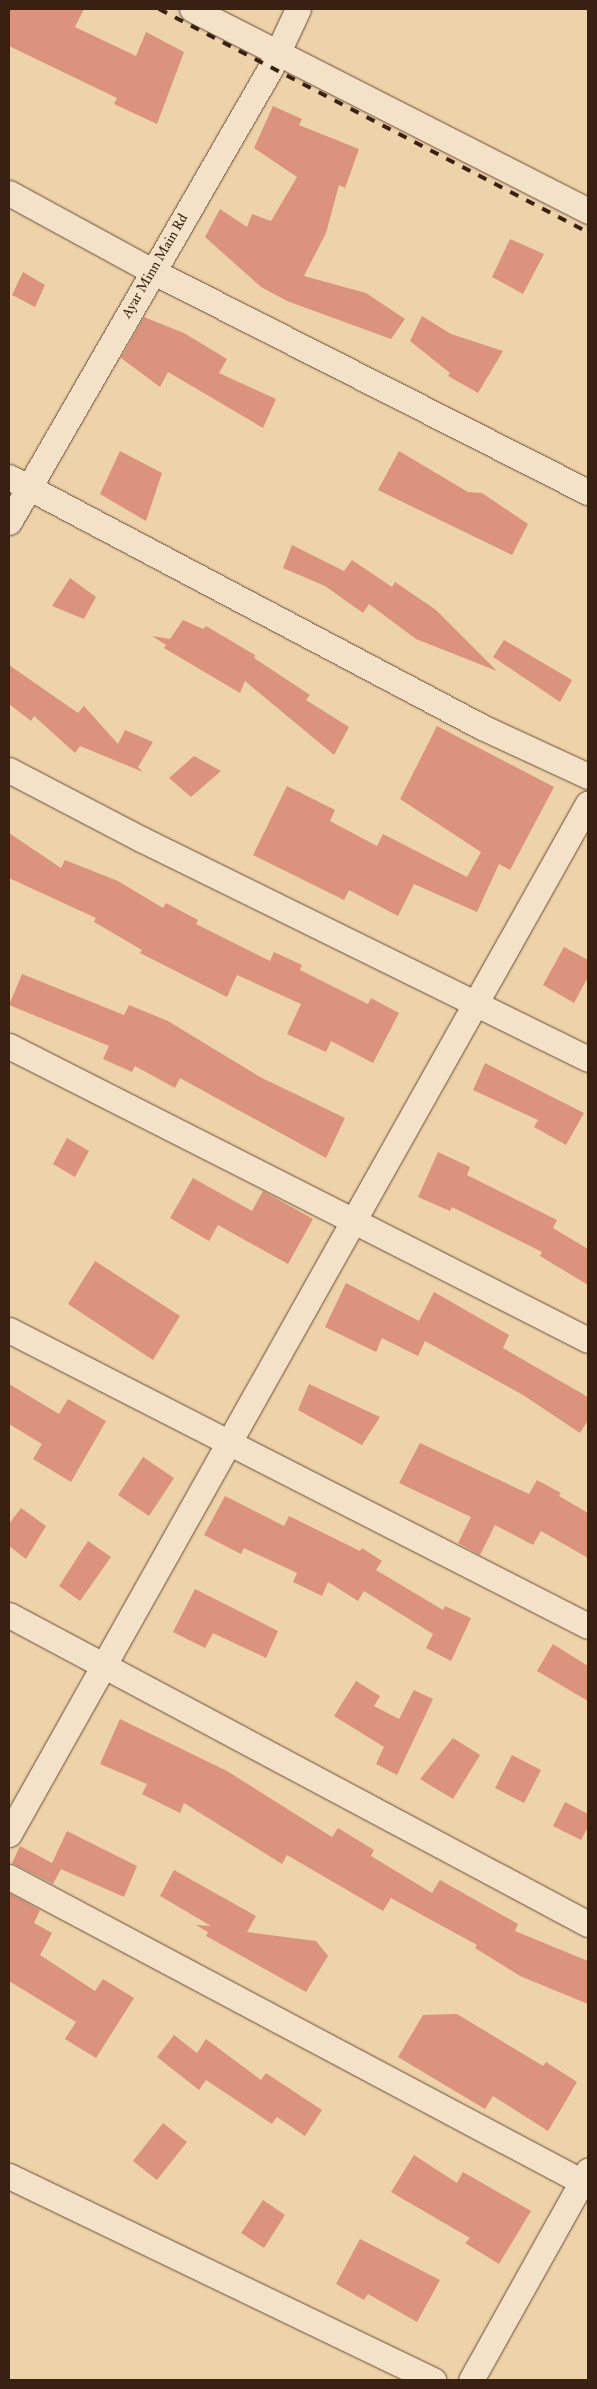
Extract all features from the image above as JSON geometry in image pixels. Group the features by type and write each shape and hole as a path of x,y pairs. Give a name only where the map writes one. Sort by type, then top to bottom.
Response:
{"street":[{"path":"192,9 276,54 588,211"},
{"name":"Ayar Minn Main Rd","path":"9,522 19,482 152,271 276,54 298,9"},
{"path":"9,193 152,271 588,492"},
{"path":"19,482 473,722 588,776"},
{"path":"9,770 588,1059"},
{"path":"9,1834 588,803"},
{"path":"9,1046 354,1219 588,1340"},
{"path":"9,1330 230,1440 588,1626"},
{"path":"9,1615 588,1924"},
{"path":"9,1877 586,2179 471,2380"},
{"path":"9,2176 432,2380"}],"building":[{"path":"9,9 84,9 75,27 136,56 146,32 184,52 157,124 114,104 117,98 9,46"},
{"path":"273,106 302,119 299,125 359,149 345,188 339,185 326,233 304,276 366,293 405,319 391,339 287,301 261,287 205,237 220,209 247,227 252,214 271,221 297,177 254,148"},
{"path":"510,239 544,254 523,294 492,277"},
{"path":"23,272 45,285 35,307 12,295"},
{"path":"422,316 451,334 503,351 478,393 448,376 450,373 410,341"},
{"path":"144,317 184,333 227,359 219,373 276,399 263,428 168,372 160,387 121,358"},
{"path":"120,451 162,473 146,521 100,494"},
{"path":"399,451 468,492 482,493 528,524 512,555 378,490"},
{"path":"292,545 344,571 352,560 392,587 395,582 436,610 497,671 416,639 369,604 363,613 325,586 283,568"},
{"path":"70,578 96,597 84,619 52,606"},
{"path":"183,620 203,629 206,626 255,655 254,658 310,695 306,700 349,727 334,755 245,681 240,693 164,648 166,645 152,636 170,639"},
{"path":"504,640 572,680 560,702 493,657"},
{"path":"9,665 78,713 84,706 118,744 125,730 153,742 138,767 143,772 80,746 75,753 34,716 31,721 9,704"},
{"path":"437,726 554,787 510,870 499,864 477,912 414,884 398,916 349,890 344,900 253,855 287,786 335,810 330,821 377,846 383,834 467,877 481,852 400,799"},
{"path":"194,756 221,771 191,797 169,778"},
{"path":"9,833 61,868 65,860 118,881 163,908 166,903 198,920 196,924 270,961 274,952 302,965 300,970 368,1004 371,998 399,1013 373,1063 331,1041 326,1052 287,1034 301,1004 237,975 227,997 140,953 142,950 94,922 96,918 9,878"},
{"path":"564,947 588,960 588,977 574,1003 543,985"},
{"path":"22,974 124,1015 129,1005 168,1021 260,1077 345,1118 326,1158 180,1078 175,1088 135,1066 132,1072 103,1059 109,1046 9,1005"},
{"path":"485,1063 584,1113 566,1145 534,1127 538,1120 473,1090"},
{"path":"67,1138 89,1151 75,1177 53,1164"},
{"path":"438,1152 470,1167 467,1175 557,1220 553,1228 588,1249 588,1285 540,1256 542,1252 452,1207 450,1211 418,1197"},
{"path":"193,1178 252,1211 263,1191 313,1219 288,1264 218,1225 209,1241 170,1218"},
{"path":"95,1261 180,1316 153,1360 68,1304"},
{"path":"346,1283 419,1321 434,1292 509,1335 503,1348 588,1397 588,1420 580,1433 523,1395 425,1341 418,1356 382,1338 376,1352 325,1327"},
{"path":"9,1384 59,1414 68,1399 106,1421 71,1482 33,1459 42,1444 9,1424"},
{"path":"309,1384 380,1417 362,1445 298,1410"},
{"path":"420,1443 529,1494 537,1480 561,1493 559,1496 588,1513 588,1558 541,1531 533,1545 495,1525 480,1555 458,1543 471,1517 399,1483"},
{"path":"143,1457 174,1478 149,1516 118,1495"},
{"path":"225,1496 284,1526 289,1516 360,1551 362,1548 382,1561 376,1570 443,1610 445,1606 471,1618 451,1661 426,1648 433,1634 364,1591 358,1601 328,1582 322,1596 293,1582 297,1573 244,1548 241,1554 204,1535"},
{"path":"21,1508 46,1526 26,1559 9,1546 9,1524"},
{"path":"88,1541 111,1557 80,1601 59,1586"},
{"path":"195,1589 278,1631 266,1658 213,1633 205,1648 173,1632"},
{"path":"553,1644 588,1666 588,1701 537,1671"},
{"path":"356,1681 380,1696 374,1706 399,1719 414,1690 433,1699 397,1775 376,1764 384,1747 334,1716"},
{"path":"120,1719 227,1771 332,1837 338,1828 374,1850 371,1856 432,1893 440,1880 518,1924 515,1931 588,1961 588,2004 520,1976 475,1948 477,1945 391,1898 383,1911 287,1855 282,1864 184,1803 180,1813 142,1794 147,1784 100,1764"},
{"path":"453,1738 480,1755 453,1799 420,1779"},
{"path":"512,1755 541,1770 524,1803 495,1788"},
{"path":"565,1802 588,1814 588,1827 581,1840 553,1826"},
{"path":"67,1831 137,1866 124,1897 61,1869 53,1884 12,1863 20,1846 52,1863"},
{"path":"174,1870 256,1916 247,1932 316,1941 328,1956 306,1992 206,1936 208,1932 196,1925 211,1926 160,1896"},
{"path":"9,1893 40,1910 34,1923 52,1933 40,1955 95,1991 103,1979 134,1998 96,2058 65,2039 76,2022 9,1981"},
{"path":"457,2014 543,2066 546,2062 577,2082 548,2131 493,2096 485,2109 398,2057 423,2015"},
{"path":"174,2035 197,2053 206,2039 261,2080 266,2073 322,2110 305,2136 277,2117 272,2124 206,2080 199,2090 157,2057"},
{"path":"163,2123 187,2142 157,2180 133,2161"},
{"path":"414,2155 457,2183 463,2172 531,2211 499,2264 465,2243 470,2238 391,2192"},
{"path":"263,2200 285,2215 264,2248 241,2233"},
{"path":"360,2239 440,2280 417,2322 368,2294 364,2300 336,2284"}],"railway":[{"path":"159,9 588,232"}]}
